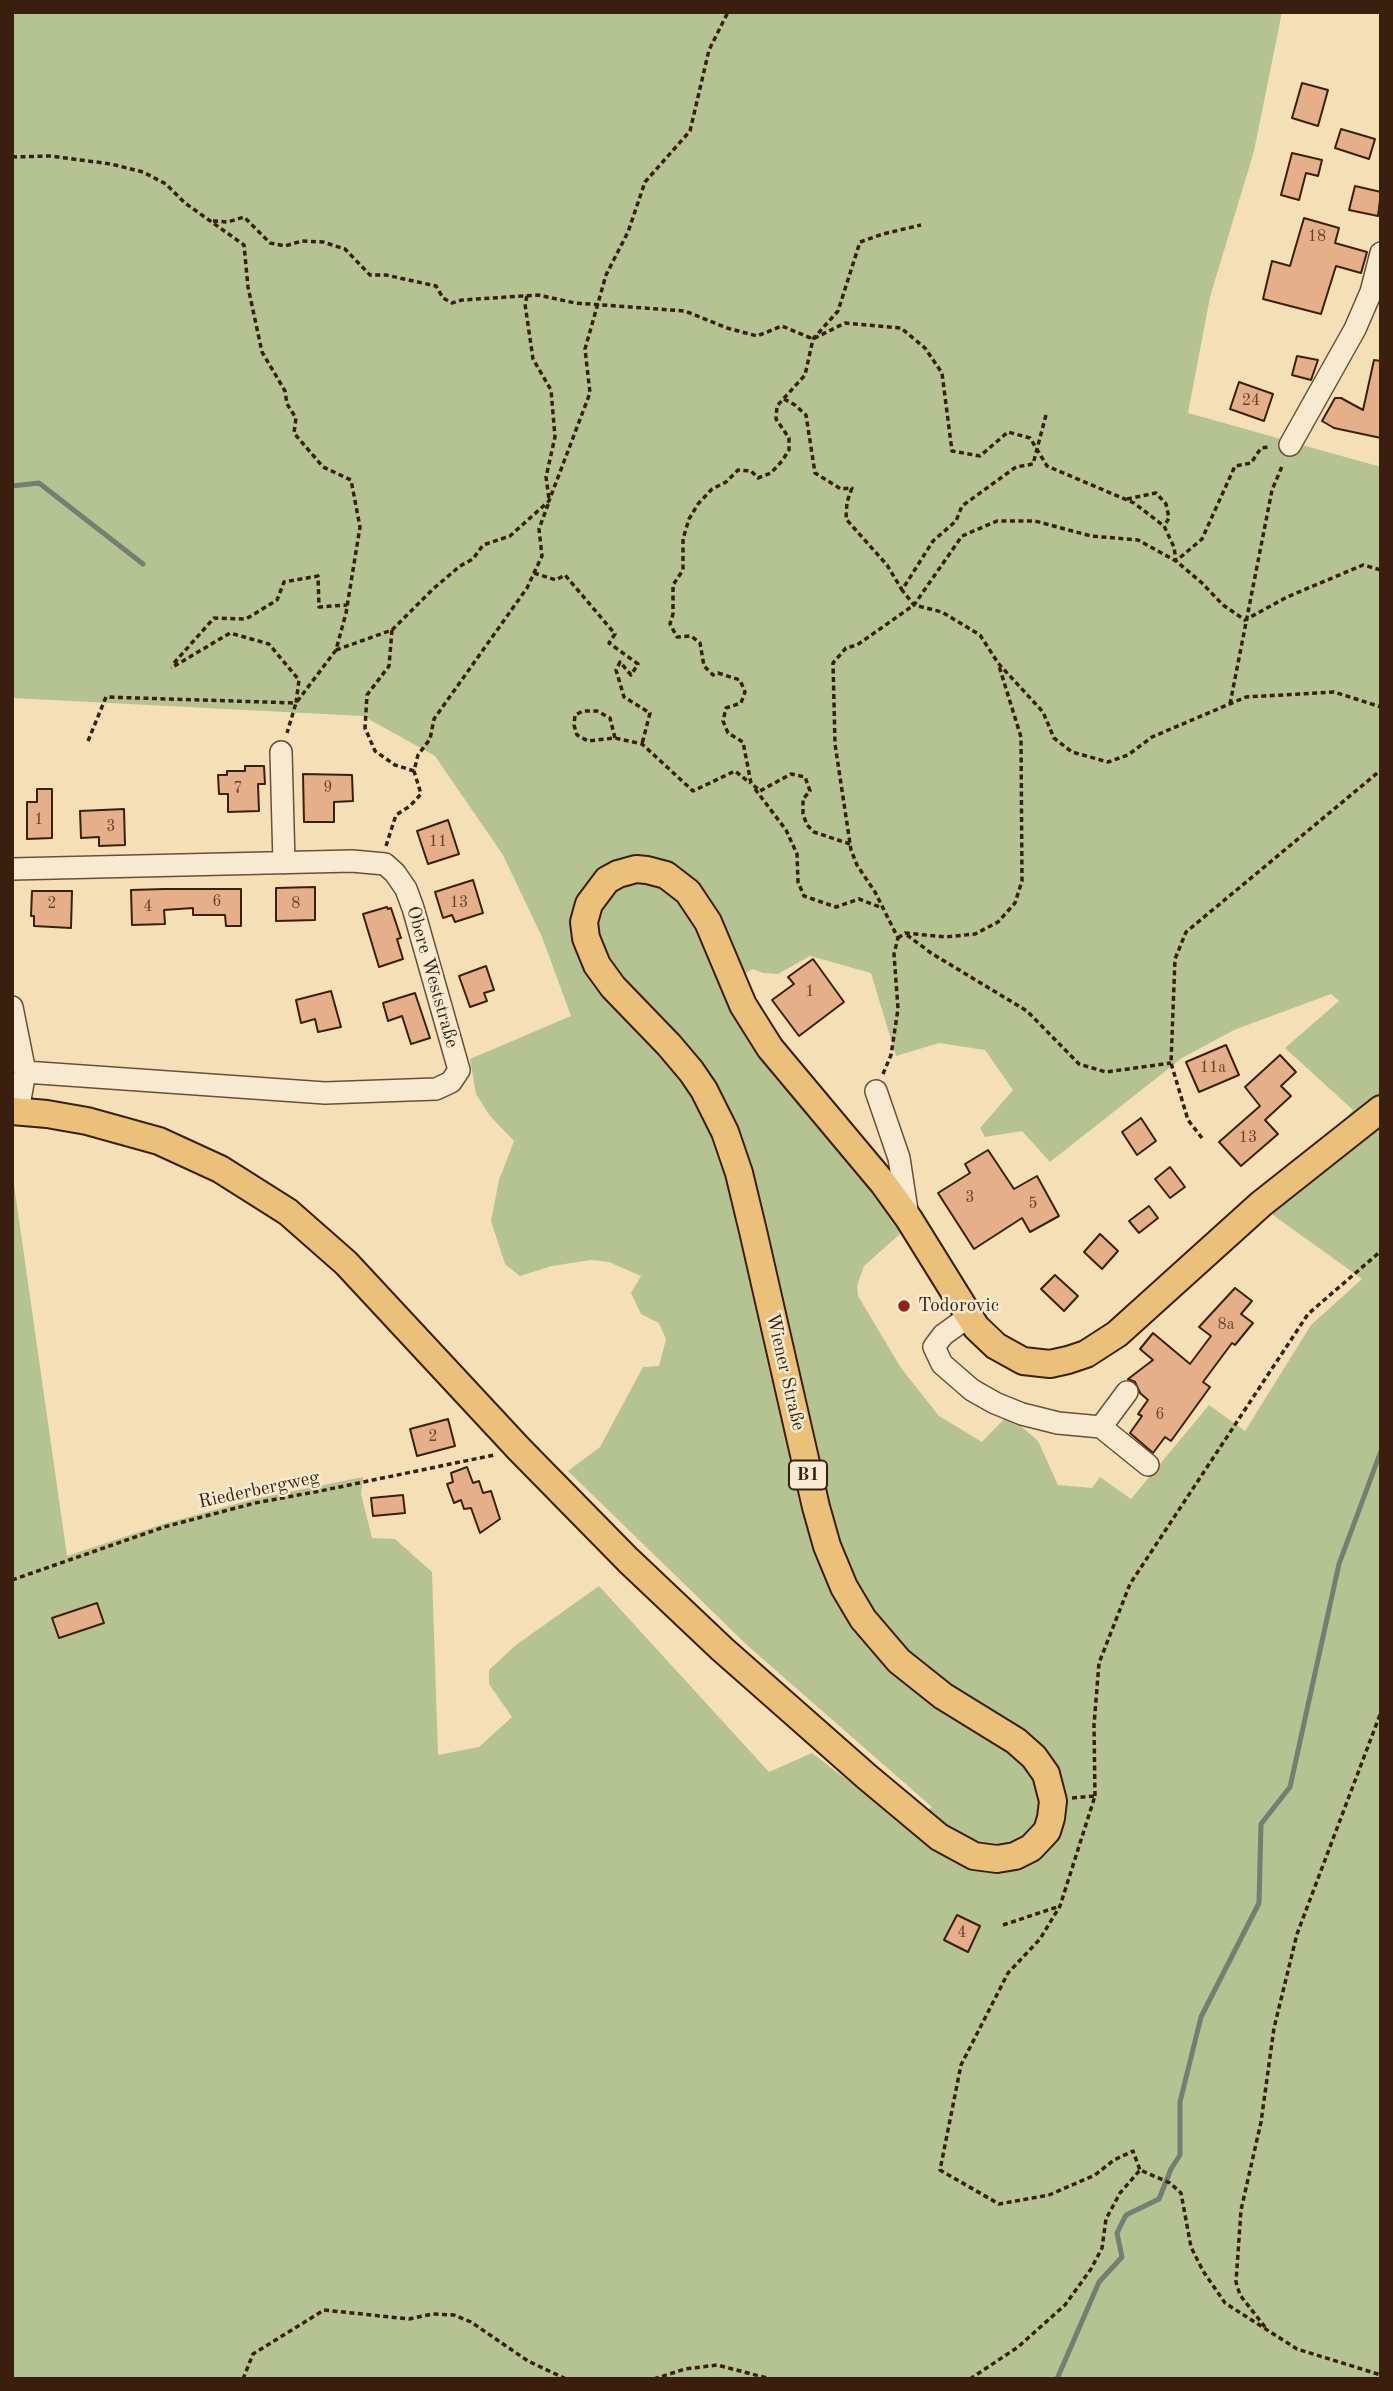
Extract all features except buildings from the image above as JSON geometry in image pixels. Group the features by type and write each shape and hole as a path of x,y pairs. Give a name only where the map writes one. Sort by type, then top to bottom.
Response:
{"main road":[{"name":"Wiener Straße","path":"1053,1801 1046,1774 1028,1751 943,1696 905,1667 873,1632 844,1587 827,1546 816,1507 739,1173 725,1132 704,1090 691,1071 603,975 589,948 584,922 587,909 597,890 607,880 624,872 647,870 666,875 688,892 708,922 743,1005 758,1032 791,1075 869,1165 909,1219 968,1317 996,1346 1024,1361 1039,1364 1059,1363 1086,1354 1126,1327 1252,1212 1381,1109"},
{"path":"15,1111 76,1118 146,1137 209,1163 265,1195 302,1223 346,1263 519,1449 614,1546 722,1649 875,1784 953,1846 974,1856 989,1859 1004,1859 1021,1853 1038,1842 1047,1831 1053,1801"}],"street":[{"path":"1290,445 1354,329 1371,292 1381,253"},
{"path":"281,752 284,863"},
{"path":"12,869 362,861 385,864"},
{"name":"Obere Weststraße","path":"25,1072 325,1093 436,1089 451,1082 459,1070 413,908 400,881 385,864"},
{"path":"12,1007 25,1072 15,1111"},
{"path":"876,1091 899,1158 909,1219"},
{"path":"968,1317 943,1335 934,1346 942,1364 972,1390 1022,1414 1058,1423 1101,1427 1148,1465"},
{"path":"1101,1427 1127,1392"}],"path":[{"path":"385,864 386,840 396,815 410,806 421,794 414,771 418,755 430,739 434,719 527,588 542,556 539,529 590,393 585,349 606,275 628,232 645,182 690,131 709,50 728,12"},
{"path":"12,157 50,156 111,164 143,172 166,184 185,203 244,245 248,287 262,352 285,391 287,404 296,418 294,433 323,467 351,480 360,527 347,605 336,650 296,703"},
{"path":"213,221 228,222 244,217 270,243 285,246 302,242 323,242 345,249 370,275 386,275 436,286 443,298 452,303 538,295 575,303 685,311 727,328 757,336 782,326 813,339 845,323 901,328 925,348 950,382"},
{"path":"881,908 859,899 836,907 804,896 798,882 797,854 786,830 751,783 743,742 728,733 723,721 726,708 741,703 745,692 740,680 718,673 713,675 704,666 701,643 691,636 677,637 670,624 673,614 673,585 683,570 683,539 689,519 712,489 726,482 738,470 751,471 758,478 771,472 789,450 789,438 776,419 776,406 805,375 813,339 838,311 860,242 921,225"},
{"path":"527,296 525,304 533,359 551,390 555,438 545,477 549,501"},
{"path":"942,373 952,451 980,456 1008,432 1030,438 1048,466 1134,503 1164,526 1174,547 1176,561"},
{"path":"783,399 806,415 815,473 841,489 852,488 847,502 846,519 887,565 914,605 942,612 980,635 998,663 1043,712 1054,738 1072,752 1108,762 1128,755 1152,737 1246,697 1334,692 1381,707"},
{"path":"902,590 933,541 956,521 962,506 1016,467 1033,464 1046,415"},
{"path":"991,431 998,440"},
{"path":"1176,561 1202,539 1235,467 1251,463 1261,448 1290,445 1272,490 1230,704"},
{"path":"1125,499 1156,493 1166,504 1169,518 1164,526"},
{"path":"336,650 391,630 442,581 473,559 483,545 510,536 549,501"},
{"path":"898,938 875,892 856,865 850,844 835,744 833,663 846,648 857,645 914,605 962,537 997,521 1035,521 1091,536 1138,540 1176,561 1223,605 1245,620"},
{"path":"1245,620 1287,597 1363,565 1381,570"},
{"path":"534,573 556,580 565,575 615,634 609,643 638,664 631,674 620,662 616,670 624,697 650,713 642,744"},
{"path":"281,752 296,703 299,680 269,644 230,633 171,668 214,618 246,619 277,600 284,582 318,576 318,607 347,605"},
{"path":"391,630 389,666 367,695 365,728 375,751 395,765 414,771"},
{"path":"876,1091 891,1055 898,1009 894,954 898,938 905,933 946,937 975,934 999,922 1015,903 1022,881 1021,737 998,663"},
{"path":"88,741 106,696 296,703"},
{"path":"615,738 610,718 597,711 583,711 575,715 577,735 588,741 615,738 642,744 693,791 735,771 760,791 791,774 805,777 810,791 803,799 803,814 807,825 814,832 850,844"},
{"path":"1202,1138 1188,1119 1171,1063 1175,959 1186,932 1381,770"},
{"path":"905,933 931,953 1027,1012 1079,1064 1106,1072 1171,1063"},
{"path":"1381,1251 1308,1314 1130,1584 1099,1663 1094,1725 1095,1796 1060,1906 1040,1939 1008,1973 961,2065 940,2170 999,2204 1049,2195 1095,2175 1114,2160 1133,2151 1140,2170 1170,2183 1181,2193 1191,2247 1203,2271 1225,2303 1297,2349 1381,2375"},
{"name":"Riederbergweg","path":"12,1580 164,1527 255,1503 320,1492 519,1449"},
{"path":"1265,2327 1240,2295 1236,2282 1241,2210 1261,2122 1274,2028 1297,1934 1381,1712"},
{"path":"1053,1801 1095,1796"},
{"path":"1003,1925 1060,1906"},
{"path":"970,2379 1018,2347 1065,2305 1091,2269 1102,2248 1106,2219 1119,2193 1140,2170"},
{"path":"243,2379 253,2354 324,2311 409,2319 432,2314 454,2315 471,2322 528,2361 566,2379"},
{"path":"654,2379 685,2369 717,2365 771,2379"}],"green space":[{"path":"12,12 1282,12 1254,151 1210,297 1188,413 1381,467 1381,2379 12,2379 12,1171 67,1556 163,1524 254,1499 363,1477 361,1494 372,1538 395,1539 432,1572 438,1755 479,1747 512,1717 489,1684 489,1670 516,1645 599,1586 769,1772 812,1753 905,1824 932,1807 748,1646 568,1471 600,1447 643,1367 659,1366 666,1339 659,1323 641,1314 631,1293 641,1276 609,1262 591,1260 552,1266 520,1276 505,1264 491,1221 499,1180 514,1141 490,1116 476,1094 470,1059 571,1016 542,937 503,855 435,756 363,716 12,698","holes":["810,956 871,973 896,1056 939,1043 985,1050 1013,1090 980,1128 985,1137 1022,1131 1050,1162 1182,1058 1234,1030 1331,994 1339,1001 1285,1048 1353,1110 1272,1209 1273,1215 1362,1279 1311,1325 1245,1431 1209,1405 1131,1499 1100,1477 1092,1488 1058,1485 1038,1441 1008,1415 982,1442 939,1416 901,1368 858,1296 857,1286 864,1266 901,1233 761,1019 741,977 752,969 778,974"]}],"waterway":[{"path":"12,486 39,483 143,564"},
{"path":"1057,2379 1099,2282 1122,2257 1117,2233 1126,2215 1159,2199 1180,2155 1180,2102 1201,2017 1259,1903 1261,1824 1290,1787 1339,1564 1381,1451"}],"place":[{"name":"Todorovic","path":"904,1306"}]}
